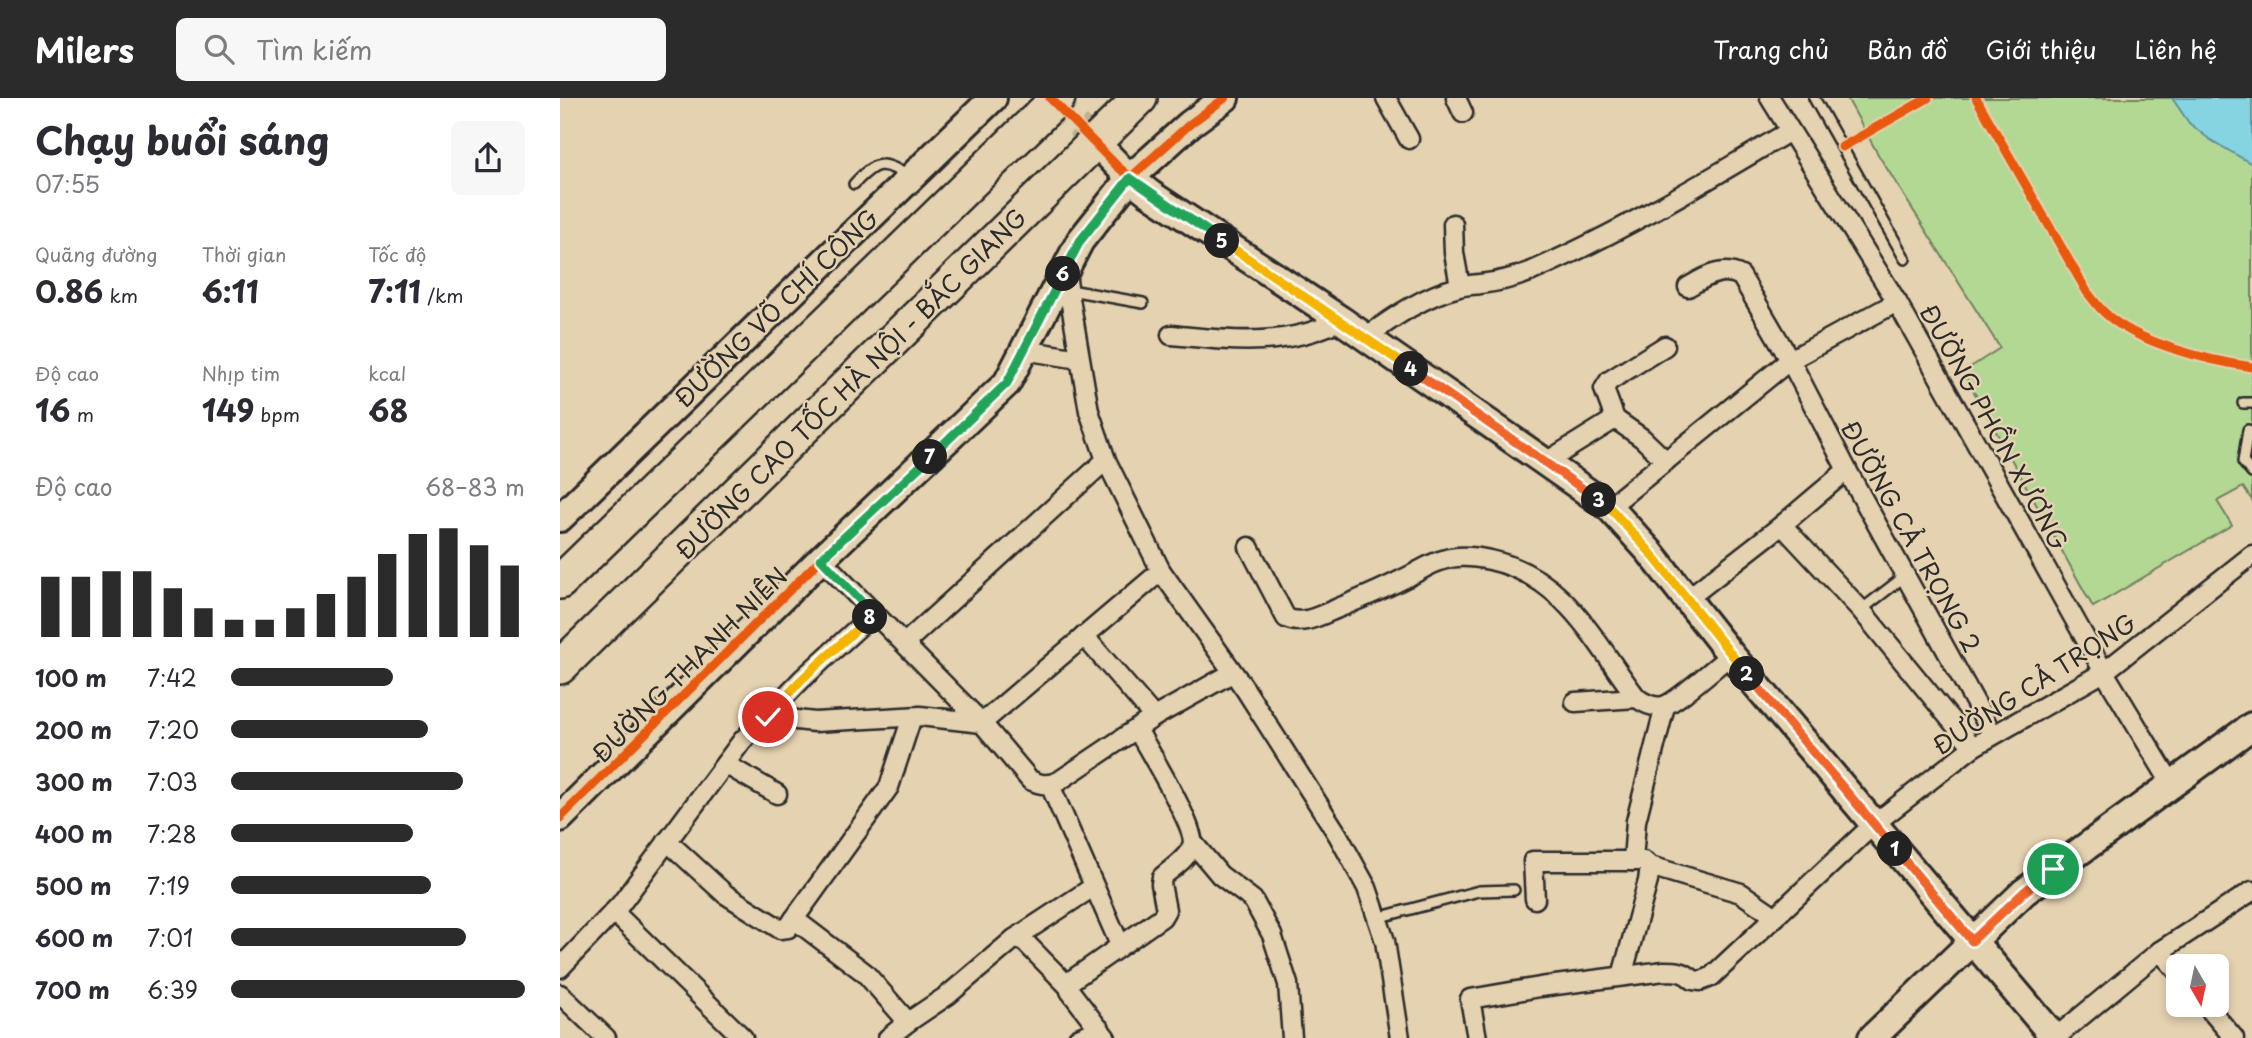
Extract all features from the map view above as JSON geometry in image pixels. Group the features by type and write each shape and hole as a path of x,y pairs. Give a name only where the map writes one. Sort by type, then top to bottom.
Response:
{"highway":[{"path":"560,582 1058,98"},
{"name":"ĐƯỜNG CAO TỐC HÀ NỘI - BẮC GIANG","path":"560,667 1140,98"}],"street":[{"name":"ĐƯỜNG VÕ CHÍ CÔNG","path":"560,518 993,98"},
{"name":"ĐƯỜNG THANH NIÊN","path":"560,818 821,559 1007,383 1024,350 1068,280 1080,241 1130,178 1190,124 1225,98"},
{"path":"1386,98 1409,139"},
{"name":"ĐƯỜNG PHỒN XƯƠNG","path":"1770,98 1897,302 2104,672 2171,783"},
{"path":"1366,337 1414,304 1460,286 1484,284 1529,272 1669,202 1790,131"},
{"path":"1102,149 1130,178 1366,337 1609,507 1649,551 1731,655 2055,1038 2160,951 2252,891"},
{"path":"1453,224 1454,253 1460,286"},
{"name":"ĐƯỜNG CẢ TRỌNG 2","path":"1689,287 1721,272 1734,272 1741,276 1790,360 1847,470 1993,735"},
{"path":"1068,280 1089,411 1105,460 1161,571 1245,689 1338,835 1367,888 1385,941 1400,1038"},
{"path":"1609,507 1790,360 1897,302"},
{"path":"1171,335 1259,342 1319,331 1341,320"},
{"path":"1665,346 1609,381 1605,390 1615,419 1642,438 1666,460"},
{"path":"1024,350 1079,359"},
{"path":"1546,462 1615,419"},
{"path":"905,643 1105,460"},
{"path":"1687,599 1847,470"},
{"path":"1782,525 1861,610 1973,747"},
{"path":"1250,547 1286,618 1294,622 1311,619 1380,591 1443,559 1475,557 1529,573 1545,583 1587,628 1644,704 1665,706 1731,655"},
{"name":"ĐƯỜNG CẢ TRỌNG","path":"1622,976 1678,971 1687,973 1693,980 1701,981 1723,968 1874,824 1973,747 2104,672 2252,555"},
{"path":"821,559 982,723 1030,780 1040,785 1049,785 1154,717 1232,673"},
{"path":"768,717 815,722 912,717 982,723 1161,571"},
{"path":"560,968 614,912 742,741 802,679 873,614"},
{"path":"1084,636 1154,717"},
{"path":"1575,702 1637,698"},
{"path":"1477,1038 1470,999 1622,976 1642,864 1636,821 1665,706"},
{"path":"667,841 725,894 776,927 788,928 889,787 912,717"},
{"path":"1872,1038 2024,892 2252,726"},
{"path":"1137,729 1177,800 1194,844 1220,875 1253,900 1272,935 1288,984 1292,1038"},
{"path":"725,764 777,794"},
{"path":"1049,785 1120,945"},
{"path":"1068,986 1072,979 1161,917 1166,910 1162,877 1194,844"},
{"path":"1535,899 1534,861 1642,864 1741,892 1776,917"},
{"path":"888,1038 908,1021 948,995 1014,939 1093,887"},
{"path":"614,912 743,1038"},
{"path":"794,919 865,973 908,1021"},
{"path":"1014,939 1023,940 1068,986 1103,1033 1078,1038"},
{"path":"2160,951 2166,958"},
{"path":"560,995 606,1038"},
{"path":"2216,1017 2234,1038"}],"lane":[{"path":"1814,98 1905,259"},
{"path":"854,184 870,168 877,165 886,164 909,177"},
{"path":"1068,280 1143,303"},
{"path":"2248,430 2243,461 2252,473"},
{"path":"1861,610 1905,576"},
{"path":"1377,918 1479,891 1514,890"}],"green space":[{"path":"1847,98 2252,98 2252,500 2243,487 2217,501 2232,525 2093,607 1963,372 2000,348 1879,156"}],"water":[{"path":"2172,98 2252,98 2252,164 2209,139 2189,123"}],"tunnel":[{"path":"1050,98 1102,149"}],"cycle path":[{"path":"1050,98 1117,166 1149,193 1341,320 1609,507 1649,551 1731,655 1972,941"},
{"path":"560,818 821,559 1007,383 1080,241 1130,178 1190,124 1225,98"},
{"path":"1842,147 1928,98"},
{"path":"1976,98 2087,292 2102,311 2118,324 2154,342 2195,355 2252,367"}],"route":[{"path":"768,717 802,679 873,614 821,559 1007,383 1080,241 1130,178 1341,320 1609,507 1649,551 1731,655 1972,941 2053,869"}]}
